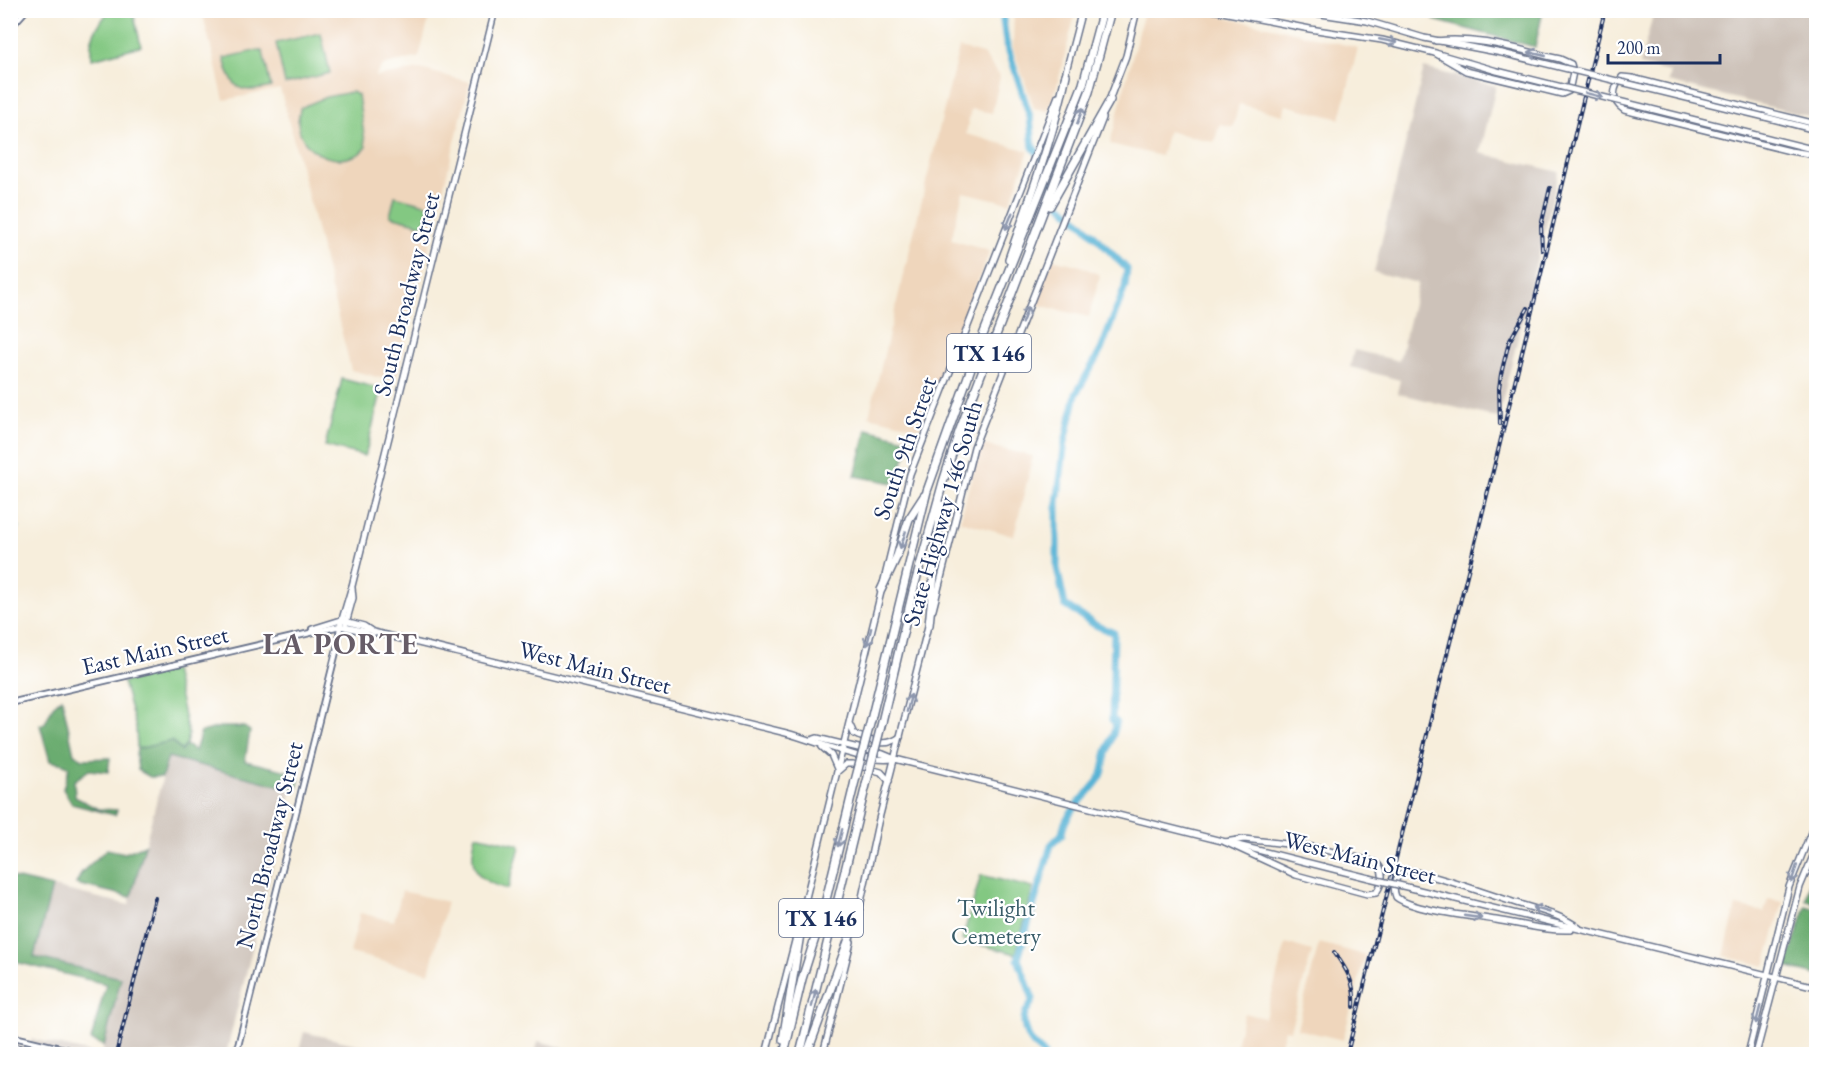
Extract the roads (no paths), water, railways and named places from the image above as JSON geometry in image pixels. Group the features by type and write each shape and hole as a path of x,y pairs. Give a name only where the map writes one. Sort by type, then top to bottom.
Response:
{"highway":[{"name":"TX 146","path":"783,1054 802,979 822,916 927,491 981,340 1083,84 1108,11"},
{"name":"TX 146","path":"800,1054 943,482 984,366 1039,227 1063,174 1089,92 1108,11"},
{"path":"981,340 1058,116 1066,75"},
{"path":"1063,174 1110,100"},
{"path":"929,625 943,482"},
{"path":"881,590 897,556 909,519 927,491"},
{"path":"783,1054 805,903"},
{"path":"807,1054 858,914"}],"main road":[{"name":"South Broadway Street","path":"343,624 353,597 352,586 495,10"},
{"path":"1066,75 1082,10"},
{"path":"1212,10 1278,24 1382,40 1816,152"},
{"path":"1295,10 1366,21 1436,41 1502,53 1816,130"},
{"name":"State Highway 146 South","path":"823,1054 889,781 974,447 1110,100 1126,56 1136,12"},
{"path":"1435,53 1466,71 1562,94 1569,91 1573,72 1571,64 1560,59 1480,40 1436,41"},
{"name":"South 9th Street","path":"766,1054 844,748 910,474 1041,144 1066,75"},
{"path":"1816,124 1632,78 1622,77 1617,82 1614,99 1616,104 1624,110 1790,151 1816,152"},
{"name":"West Main Street","path":"343,624 363,631 369,630 811,740 817,738 844,748 884,754 895,759 1225,842 1816,987"},
{"path":"849,723 854,734 886,744 900,737"},
{"path":"811,740 828,751 838,771 846,764 853,764 881,772 889,781"},
{"path":"1748,1054 1784,908 1816,820"},
{"path":"1244,839 1282,842 1314,847 1374,862 1383,870 1379,888 1376,893 1367,894 1296,875 1225,842 1244,839"},
{"path":"1756,1054 1794,911 1816,849"},
{"path":"1802,854 1811,858"},
{"path":"1406,870 1419,873 1469,886 1496,897 1553,914 1570,921 1580,930 1556,931 1416,905 1401,901 1396,897 1394,885 1397,877 1406,870"},
{"path":"1784,908 1794,911"}],"street":[{"path":"10,28 26,10"},
{"name":"East Main Street","path":"10,703 343,624"},
{"name":"North Broadway Street","path":"236,1054 343,624"},
{"path":"10,1036 85,1054"},
{"path":"10,1046 43,1054 44,1044"}],"waterway":[{"path":"1005,10 1003,20 1006,42 1030,117 1033,147 1044,161 1059,203 1127,269 1125,287 1101,350 1076,394 1065,442 1057,503 1057,568 1065,605 1095,625 1114,633 1112,720 1116,722 1101,776 1072,811 1062,834 1051,845 1018,959 1033,999 1024,1018 1025,1030 1031,1041 1044,1054"},
{"path":"10,530 20,527"}],"railway":[{"path":"1347,1054 1499,447 1605,10"},
{"path":"1542,250 1541,226 1550,188"},
{"path":"1500,424 1501,374 1509,342 1528,308"},
{"path":"116,1054 155,898"},
{"path":"1334,952 1350,978 1354,991 1354,1007"}],"district":[{"name":"LA PORTE","path":"341,643"}],"park label":[{"name":"Twilight Cemetery","path":"996,921"}]}
